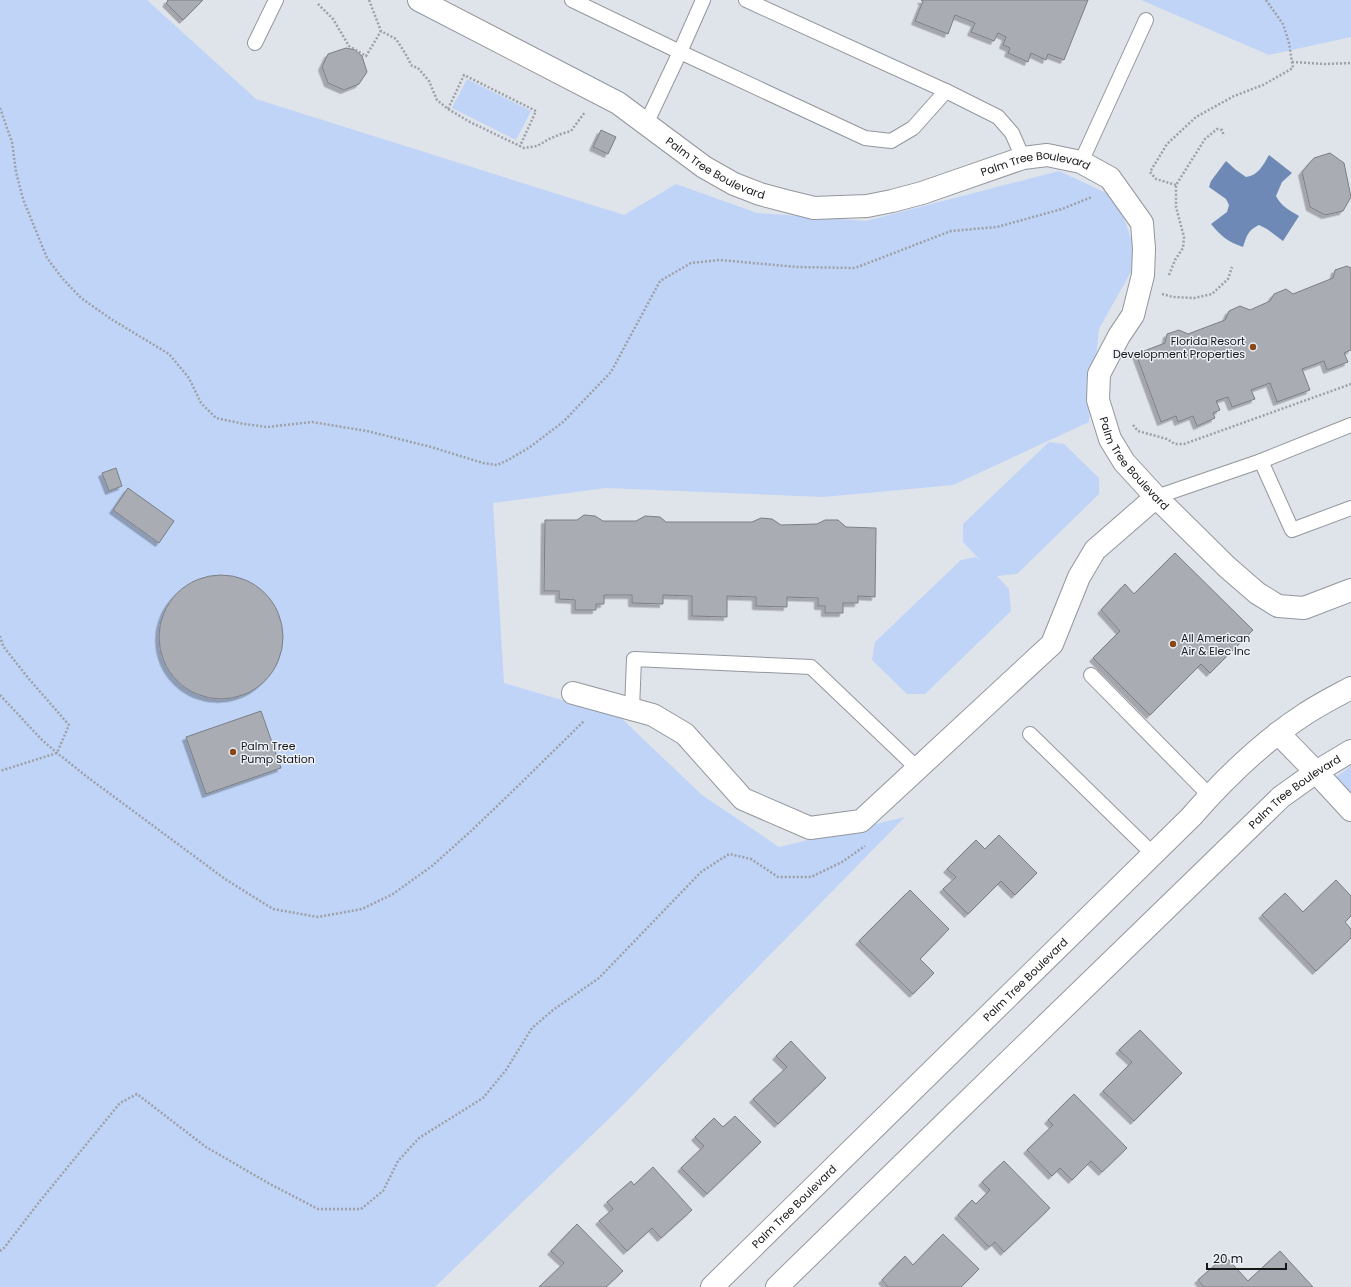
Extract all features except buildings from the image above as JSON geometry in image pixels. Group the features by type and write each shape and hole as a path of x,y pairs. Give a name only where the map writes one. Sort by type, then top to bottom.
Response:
{"street":[{"name":"Palm Tree Boulevard","path":"419,0 618,103 704,167 734,184 760,194 814,208 867,206 892,201 922,193 1023,158 1047,155 1081,162 1110,178 1142,223 1144,249 1143,275 1132,315 1099,374 1098,400 1110,439 1124,462 1156,497 1257,593 1278,606 1304,608 1351,590"},
{"path":"573,693 653,715 685,734 743,800 810,828 861,821 1052,644 1079,577 1096,550 1156,497"},
{"name":"Palm Tree Boulevard","path":"712,1287 1191,817 1218,786 1248,757 1306,714 1351,688"},
{"path":"1278,734 1351,810"},
{"name":"Palm Tree Boulevard","path":"777,1287 947,1120 1281,798 1316,772 1351,751"}],"lane":[{"path":"255,43 276,0"},
{"path":"572,0 865,138 891,141 913,128 946,91"},
{"path":"646,124 703,0"},
{"path":"746,0 946,91 998,117 1012,133 1023,158"},
{"path":"1081,162 1146,20"},
{"path":"1156,497 1261,460 1351,425"},
{"path":"1261,460 1292,530 1351,508"},
{"path":"632,709 634,659 811,667 917,768"},
{"path":"1091,675 1210,796"},
{"path":"1030,734 1153,854"}],"path":[{"path":"370,0 381,31 396,39 406,53 412,66 418,68 429,81 437,100 448,109 470,122 524,148 537,146 549,139 571,131 599,92"},
{"path":"1176,185 1156,179 1150,172 1167,144 1196,117 1234,96 1263,85 1292,68 1289,43 1283,24 1266,0"},
{"path":"318,4 333,19 349,46 366,56 381,31"},
{"path":"1292,62 1325,64 1351,63"},
{"path":"448,109 464,75 536,111 520,146"},
{"path":"0,108 12,142 16,172 23,199 47,258 62,278 81,298 111,319 169,354 189,378 201,403 216,418 267,427 312,422 366,431 431,447 484,463 497,465 530,447 558,426 586,398 610,372 660,281 691,263 720,260 797,267 854,268 951,231 997,227 1062,209 1116,187"},
{"path":"1168,277 1175,260 1183,248 1184,237 1176,207 1176,185 1205,139 1217,129 1222,130 1224,136"},
{"path":"1162,294 1173,297 1194,298 1212,294 1228,279 1232,267"},
{"path":"1159,301 1164,288"},
{"path":"1130,422 1138,431 1167,438 1175,444 1184,444 1351,384"},
{"path":"0,636 3,646 69,726 57,753 0,771"},
{"path":"0,695 42,740 57,753 225,879 273,909 318,917 362,909 393,894 432,866 518,786 604,701"},
{"path":"0,1251 4,1248 40,1201 120,1103 137,1094 206,1147 270,1184 318,1209 361,1209 383,1191 398,1161 419,1138 483,1098 506,1070 532,1028 553,1010 599,978 700,872 729,854 751,859 778,877 812,877 842,862 868,844"}],"shaded area":[{"path":"0,0 147,0 256,99 624,215 676,184 757,213 866,221 1059,171 1117,198 1138,259 1099,329 1089,422 953,485 824,497 606,488 493,503 504,683 620,717 702,795 779,847 905,817 620,1108 435,1287 0,1287"},
{"path":"1141,0 1351,0 1351,37 1269,55"},
{"path":"467,79 531,111 516,140 452,108"},
{"path":"1269,155 1292,173 1282,182 1276,196 1283,205 1299,216 1283,241 1259,225 1250,232 1243,247 1225,238 1211,224 1227,212 1229,205 1226,199 1209,187 1211,181 1226,161 1246,177 1257,172 1263,166"},
{"path":"1049,442 1064,444 1099,478 1099,494 1017,574 997,576 1009,589 1011,611 925,694 907,694 872,660 875,642 961,560 976,557 983,563 963,542 963,524"},
{"path":"1351,766 1351,800 1332,780"}],"place":[{"name":"Florida Resort Development Properties","path":"1253,347"},
{"name":"All American Air & Elec Inc","path":"1173,644"},
{"name":"Palm Tree Pump Station","path":"233,752"}]}
